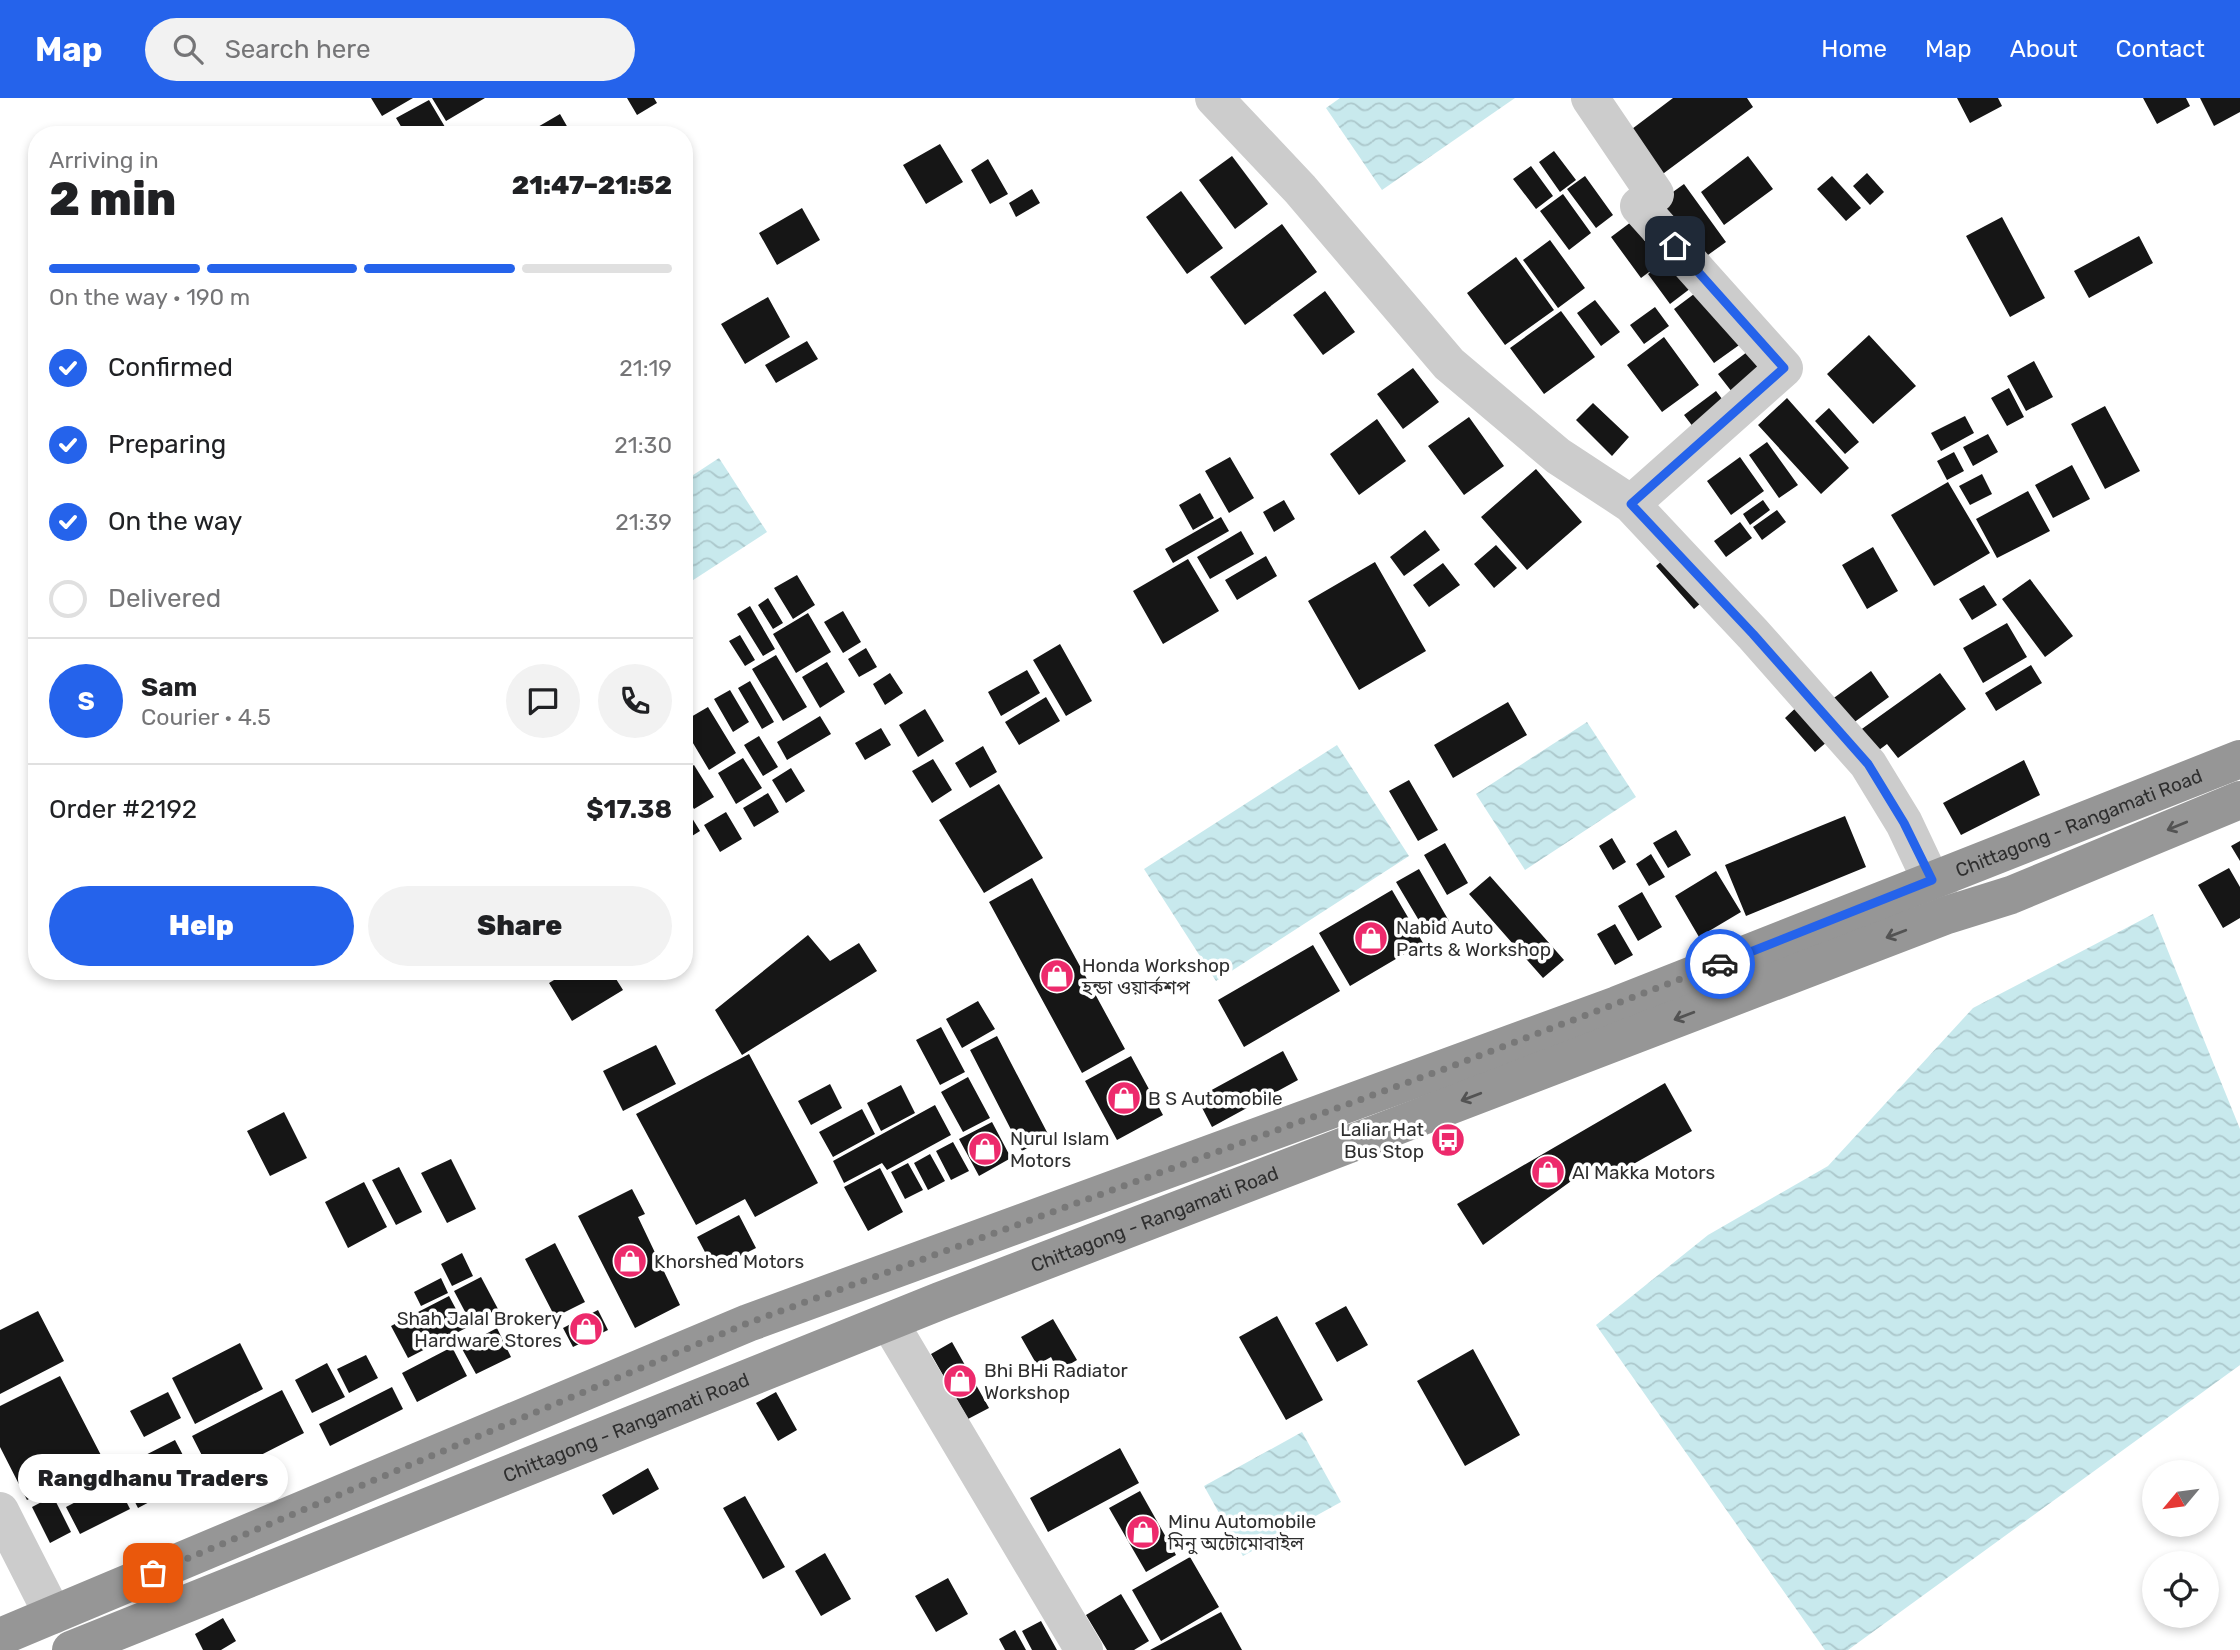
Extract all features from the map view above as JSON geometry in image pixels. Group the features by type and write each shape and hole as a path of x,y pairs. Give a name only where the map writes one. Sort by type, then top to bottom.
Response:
{"highway":[{"name":"Chittagong - Rangamati Road","path":"0,1637 748,1323 1617,1005 2240,759"},
{"name":"Chittagong - Rangamati Road","path":"71,1650 889,1322 1947,915 2011,895 2240,800"}],"street":[{"path":"1214,98 1300,189 1449,364 1558,456 1631,504 1753,634 1868,764 1904,823 1947,915"},
{"path":"1590,98 1655,194 1639,206 1784,368 1631,504"},
{"path":"889,1322 1084,1650"},
{"path":"0,1511 53,1615"}],"water":[{"path":"1340,98 1515,98 1382,190 1326,108"},
{"path":"719,458 767,532 693,580 693,475"},
{"path":"1587,722 1636,797 1525,870 1476,794"},
{"path":"1337,745 1409,856 1216,981 1144,869"},
{"path":"2153,914 2240,1129 2240,1365 1848,1650 1825,1650 1596,1325 1708,1235 1828,1166 1973,1008"},
{"path":"1302,1432 1341,1502 1243,1556 1204,1486"}],"building":[{"path":"371,98 413,98 382,116"},
{"path":"432,98 485,98 446,121"},
{"path":"627,98 654,98 657,103 637,115"},
{"path":"1673,98 1747,98 1753,107 1660,176 1628,132"},
{"path":"1957,98 1998,98 2002,106 1970,123"},
{"path":"2143,98 2186,98 2190,106 2157,124"},
{"path":"2200,98 2240,98 2240,112 2214,126"},
{"path":"429,100 444,126 401,126 396,118"},
{"path":"560,114 567,126 539,126"},
{"path":"940,144 963,182 926,204 903,165"},
{"path":"1554,151 1576,180 1560,192 1539,162"},
{"path":"1232,156 1268,204 1235,229 1199,180"},
{"path":"1748,156 1773,189 1724,225 1701,192"},
{"path":"988,159 1008,194 990,204 971,170"},
{"path":"1531,166 1553,196 1536,209 1513,179"},
{"path":"1867,173 1884,192 1870,205 1853,186"},
{"path":"1585,176 1613,215 1596,228 1567,189"},
{"path":"1832,176 1861,208 1846,221 1817,189"},
{"path":"1684,184 1726,242 1694,265 1652,207"},
{"path":"1032,189 1040,203 1016,217 1009,203"},
{"path":"1181,191 1223,248 1187,274 1146,217"},
{"path":"1563,194 1591,233 1569,250 1540,211"},
{"path":"802,208 820,240 777,265 759,233"},
{"path":"2002,217 2045,298 2010,317 1966,236"},
{"path":"1631,222 1661,263 1641,278 1611,237"},
{"path":"1282,224 1317,272 1245,325 1210,277"},
{"path":"2139,236 2153,263 2089,298 2074,271"},
{"path":"1550,240 1585,288 1558,308 1523,260"},
{"path":"1516,257 1554,310 1505,345 1467,293"},
{"path":"1669,259 1691,288 1670,304 1648,274"},
{"path":"1702,288 1742,343 1714,363 1674,309"},
{"path":"1325,291 1355,332 1323,355 1293,315"},
{"path":"768,297 790,337 745,364 721,324"},
{"path":"1595,300 1620,332 1601,346 1577,313"},
{"path":"1655,307 1669,326 1644,344 1630,325"},
{"path":"1561,311 1595,357 1544,394 1510,348"},
{"path":"1869,335 1916,386 1873,424 1827,374"},
{"path":"1664,337 1699,385 1662,412 1627,365"},
{"path":"807,341 818,359 776,383 765,365"},
{"path":"1747,352 1761,371 1732,392 1718,374"},
{"path":"2034,361 2053,397 2026,411 2007,376"},
{"path":"1413,368 1439,402 1403,429 1377,394"},
{"path":"2009,388 2024,417 2007,426 1991,398"},
{"path":"1716,391 1729,408 1697,432 1684,415"},
{"path":"1787,398 1849,468 1821,494 1758,425"},
{"path":"1593,403 1629,437 1612,456 1576,420"},
{"path":"2105,406 2140,471 2105,489 2071,424"},
{"path":"1829,408 1859,442 1845,454 1815,421"},
{"path":"1965,416 1974,433 1941,451 1931,433"},
{"path":"1469,417 1504,466 1464,495 1428,446"},
{"path":"1377,419 1406,461 1359,495 1330,454"},
{"path":"1988,434 1998,452 1973,466 1963,447"},
{"path":"1767,442 1798,485 1779,498 1749,455"},
{"path":"1954,452 1964,471 1947,480 1937,461"},
{"path":"1230,457 1254,498 1229,513 1205,471"},
{"path":"1740,457 1764,491 1731,515 1707,481"},
{"path":"2072,465 2090,499 2053,518 2035,485"},
{"path":"1536,469 1582,522 1527,570 1481,517"},
{"path":"1982,474 1992,494 1970,505 1959,486"},
{"path":"1948,482 1990,553 1934,586 1891,515"},
{"path":"2028,491 2050,531 1997,558 1976,519"},
{"path":"1200,493 1214,518 1193,530 1179,505"},
{"path":"1284,500 1295,519 1274,532 1263,512"},
{"path":"1763,500 1770,510 1750,525 1743,514"},
{"path":"1777,510 1786,522 1762,540 1753,527"},
{"path":"1221,517 1229,531 1173,563 1165,549"},
{"path":"1740,522 1752,538 1726,557 1714,541"},
{"path":"1425,530 1440,550 1404,576 1390,557"},
{"path":"1241,531 1254,554 1210,579 1197,557"},
{"path":"1496,545 1517,568 1494,588 1474,564"},
{"path":"1873,547 1898,591 1867,609 1842,565"},
{"path":"1671,553 1709,596 1694,609 1656,566"},
{"path":"1266,556 1277,576 1237,600 1225,580"},
{"path":"1188,559 1219,611 1163,644 1133,591"},
{"path":"1375,562 1426,651 1359,690 1308,601"},
{"path":"1443,563 1460,585 1429,607 1413,585"},
{"path":"797,575 815,605 793,619 774,588"},
{"path":"2030,579 2073,636 2045,657 2002,599"},
{"path":"1984,585 1997,605 1972,620 1959,599"},
{"path":"768,598 783,623 773,629 758,605"},
{"path":"750,606 775,649 763,656 737,614"},
{"path":"843,611 861,642 843,653 824,622"},
{"path":"808,613 831,652 796,673 773,634"},
{"path":"2007,623 2027,657 1983,683 1963,648"},
{"path":"740,635 755,660 745,666 729,641"},
{"path":"1060,644 1092,701 1066,716 1033,660"},
{"path":"866,648 877,667 859,677 848,659"},
{"path":"776,655 807,707 783,721 752,669"},
{"path":"827,662 845,692 820,708 802,677"},
{"path":"2031,665 2042,683 1996,711 1985,693"},
{"path":"1027,670 1040,693 1001,716 988,692"},
{"path":"1871,671 1889,697 1849,726 1831,700"},
{"path":"890,673 903,693 885,705 873,684"},
{"path":"1940,673 1966,709 1898,758 1887,744 1875,753 1859,731"},
{"path":"750,681 774,722 762,729 738,688"},
{"path":"730,690 749,722 733,732 714,699"},
{"path":"1046,697 1060,721 1019,745 1005,722"},
{"path":"1803,701 1834,736 1815,752 1785,718"},
{"path":"1508,702 1527,735 1453,778 1434,745"},
{"path":"708,707 736,753 709,770 693,743 693,716"},
{"path":"925,709 944,741 918,757 899,725"},
{"path":"820,716 831,734 787,760 777,742"},
{"path":"881,728 891,745 865,760 855,743"},
{"path":"759,736 778,767 763,776 744,745"},
{"path":"983,746 997,772 970,788 955,763"},
{"path":"743,758 762,788 736,804 718,773"},
{"path":"933,759 952,790 932,803 912,771"},
{"path":"2024,760 2040,795 1961,835 1943,803"},
{"path":"693,766 714,797 694,809 693,807"},
{"path":"791,768 805,791 786,803 772,780"},
{"path":"1409,780 1438,830 1418,841 1389,791"},
{"path":"999,784 1043,858 984,893 939,820"},
{"path":"768,793 779,812 754,827 743,808"},
{"path":"726,812 742,839 720,852 704,825"},
{"path":"1845,816 1866,867 1746,916 1725,865"},
{"path":"693,820 700,831 693,835"},
{"path":"1676,830 1691,855 1668,868 1653,843"},
{"path":"1612,838 1626,862 1613,870 1599,846"},
{"path":"2240,841 2240,861 2231,846"},
{"path":"1445,843 1468,883 1447,895 1424,855"},
{"path":"1651,854 1665,877 1649,886 1636,864"},
{"path":"2229,868 2240,887 2240,918 2223,928 2198,885"},
{"path":"1419,869 1449,921 1427,934 1396,882"},
{"path":"1716,871 1741,912 1699,937 1675,896"},
{"path":"1490,876 1564,960 1543,978 1469,894"},
{"name":"Honda Workshop হন্ডা ওয়ার্কশপ","path":"1032,878 1125,1049 1082,1073 989,902"},
{"name":"Nabid Auto Parts & Workshop","path":"1392,890 1423,943 1350,986 1319,933"},
{"path":"1642,892 1662,927 1638,941 1618,906"},
{"path":"1615,924 1633,955 1615,965 1597,934"},
{"path":"808,935 830,961 859,943 877,971 742,1055 715,1010"},
{"path":"1313,945 1340,991 1244,1047 1218,1000"},
{"path":"554,980 617,980 623,990 572,1021 549,983"},
{"path":"978,1001 995,1029 962,1048 946,1019"},
{"path":"941,1027 965,1072 940,1085 916,1040"},
{"path":"997,1036 1049,1136 1022,1151 970,1050"},
{"path":"656,1045 676,1084 623,1111 603,1071"},
{"path":"1283,1051 1298,1080 1212,1127 1197,1098"},
{"path":"749,1054 818,1183 755,1217 745,1199 696,1225 636,1114"},
{"name":"B S Automobile","path":"1131,1056 1163,1115 1117,1140 1085,1081"},
{"path":"968,1077 990,1118 963,1132 941,1092"},
{"name":"Al Makka Motors","path":"1665,1083 1692,1131 1605,1180 1596,1163 1483,1245 1457,1204"},
{"path":"830,1084 842,1108 811,1125 798,1101"},
{"path":"901,1085 915,1113 881,1131 867,1103"},
{"path":"935,1105 951,1135 887,1170 882,1163 844,1183 833,1161"},
{"path":"862,1109 875,1134 833,1157 819,1132"},
{"path":"284,1112 307,1158 270,1176 247,1131"},
{"name":"Nurul Islam Motors","path":"992,1122 1011,1158 979,1176 959,1139"},
{"path":"953,1142 969,1171 951,1180 936,1151"},
{"path":"930,1154 945,1181 928,1190 914,1163"},
{"path":"451,1159 476,1209 447,1223 421,1173"},
{"path":"908,1163 923,1190 905,1199 891,1172"},
{"path":"399,1167 422,1212 396,1225 372,1180"},
{"path":"880,1168 903,1212 868,1231 844,1187"},
{"path":"364,1182 387,1227 348,1248 325,1202"},
{"name":"Khorshed Motors","path":"632,1189 645,1214 638,1217 680,1305 635,1328 578,1216"},
{"path":"739,1215 756,1248 714,1269 697,1237"},
{"path":"555,1243 585,1302 555,1317 525,1259"},
{"path":"462,1253 473,1276 452,1286 441,1264"},
{"path":"481,1277 498,1309 471,1323 454,1291"},
{"path":"441,1278 448,1293 421,1306 414,1292"},
{"path":"449,1296 466,1328 408,1358 391,1326"},
{"path":"1346,1306 1368,1345 1337,1362 1315,1323"},
{"name":"Shah Jalal Brokery Hardware Stores","path":"598,1310 608,1330 573,1347 563,1328"},
{"path":"38,1311 64,1361 0,1394 0,1330"},
{"path":"1277,1316 1323,1400 1286,1420 1239,1337"},
{"path":"1053,1319 1077,1360 1058,1371 1051,1357 1037,1365 1021,1337"},
{"path":"497,1328 511,1357 476,1374 461,1347"},
{"name":"Bhi BHi Radiator Workshop","path":"952,1342 989,1408 968,1419 931,1354"},
{"path":"240,1343 263,1389 195,1424 172,1378"},
{"path":"452,1347 467,1376 417,1402 402,1373"},
{"path":"1473,1349 1520,1435 1465,1466 1417,1381"},
{"path":"366,1355 378,1378 349,1393 337,1369"},
{"path":"327,1363 345,1397 312,1413 295,1380"},
{"path":"60,1376 104,1461 27,1500 0,1447 0,1406"},
{"path":"392,1387 403,1409 330,1446 319,1424"},
{"path":"282,1390 304,1433 214,1479 192,1436"},
{"path":"168,1392 181,1418 144,1437 130,1411"},
{"path":"776,1392 797,1430 778,1441 756,1403"},
{"path":"175,1440 195,1478 138,1508 118,1469"},
{"path":"1120,1448 1139,1483 1048,1532 1030,1498"},
{"path":"648,1468 659,1489 613,1515 602,1495"},
{"path":"116,1481 130,1509 80,1534 66,1507"},
{"name":"Minu Automobile মিনু অটোমোবাইল","path":"1140,1491 1176,1555 1146,1572 1109,1508"},
{"path":"53,1496 71,1532 50,1543 32,1507"},
{"path":"745,1496 785,1567 763,1579 723,1508"},
{"path":"825,1553 851,1599 821,1616 795,1571"},
{"path":"1190,1557 1219,1607 1161,1641 1132,1590"},
{"path":"948,1578 968,1614 936,1632 915,1596"},
{"path":"1121,1594 1149,1641 1134,1650 1107,1650 1086,1615"},
{"path":"1221,1612 1242,1650 1150,1650"},
{"path":"223,1618 236,1641 221,1650 203,1650 195,1634"},
{"path":"1041,1621 1057,1650 1032,1650 1022,1631"},
{"path":"1015,1630 1026,1650 1005,1650 999,1639"}],"way so far":[{"path":"153,1573 748,1323 1447,1068 1720,964"}],"place":[{"name":"Nabid Auto Parts & Workshop","path":"1371,938"},
{"name":"Honda Workshop হন্ডা ওয়ার্কশপ","path":"1057,976"},
{"name":"B S Automobile","path":"1124,1098"},
{"name":"Laliar Hat Bus Stop","path":"1448,1140"},
{"name":"Nurul Islam Motors","path":"985,1149"},
{"name":"Al Makka Motors","path":"1548,1172"},
{"name":"Khorshed Motors","path":"630,1261"},
{"name":"Shah Jalal Brokery Hardware Stores","path":"586,1329"},
{"name":"Bhi BHi Radiator Workshop","path":"960,1381"},
{"name":"Minu Automobile মিনু অটোমোবাইল","path":"1143,1532"},
{"name":"Rangdhanu Traders","path":"153,1573"}],"route":[{"path":"1675,246 1784,368 1631,504 1753,634 1868,764 1904,823 1932,880 1720,964"}]}
